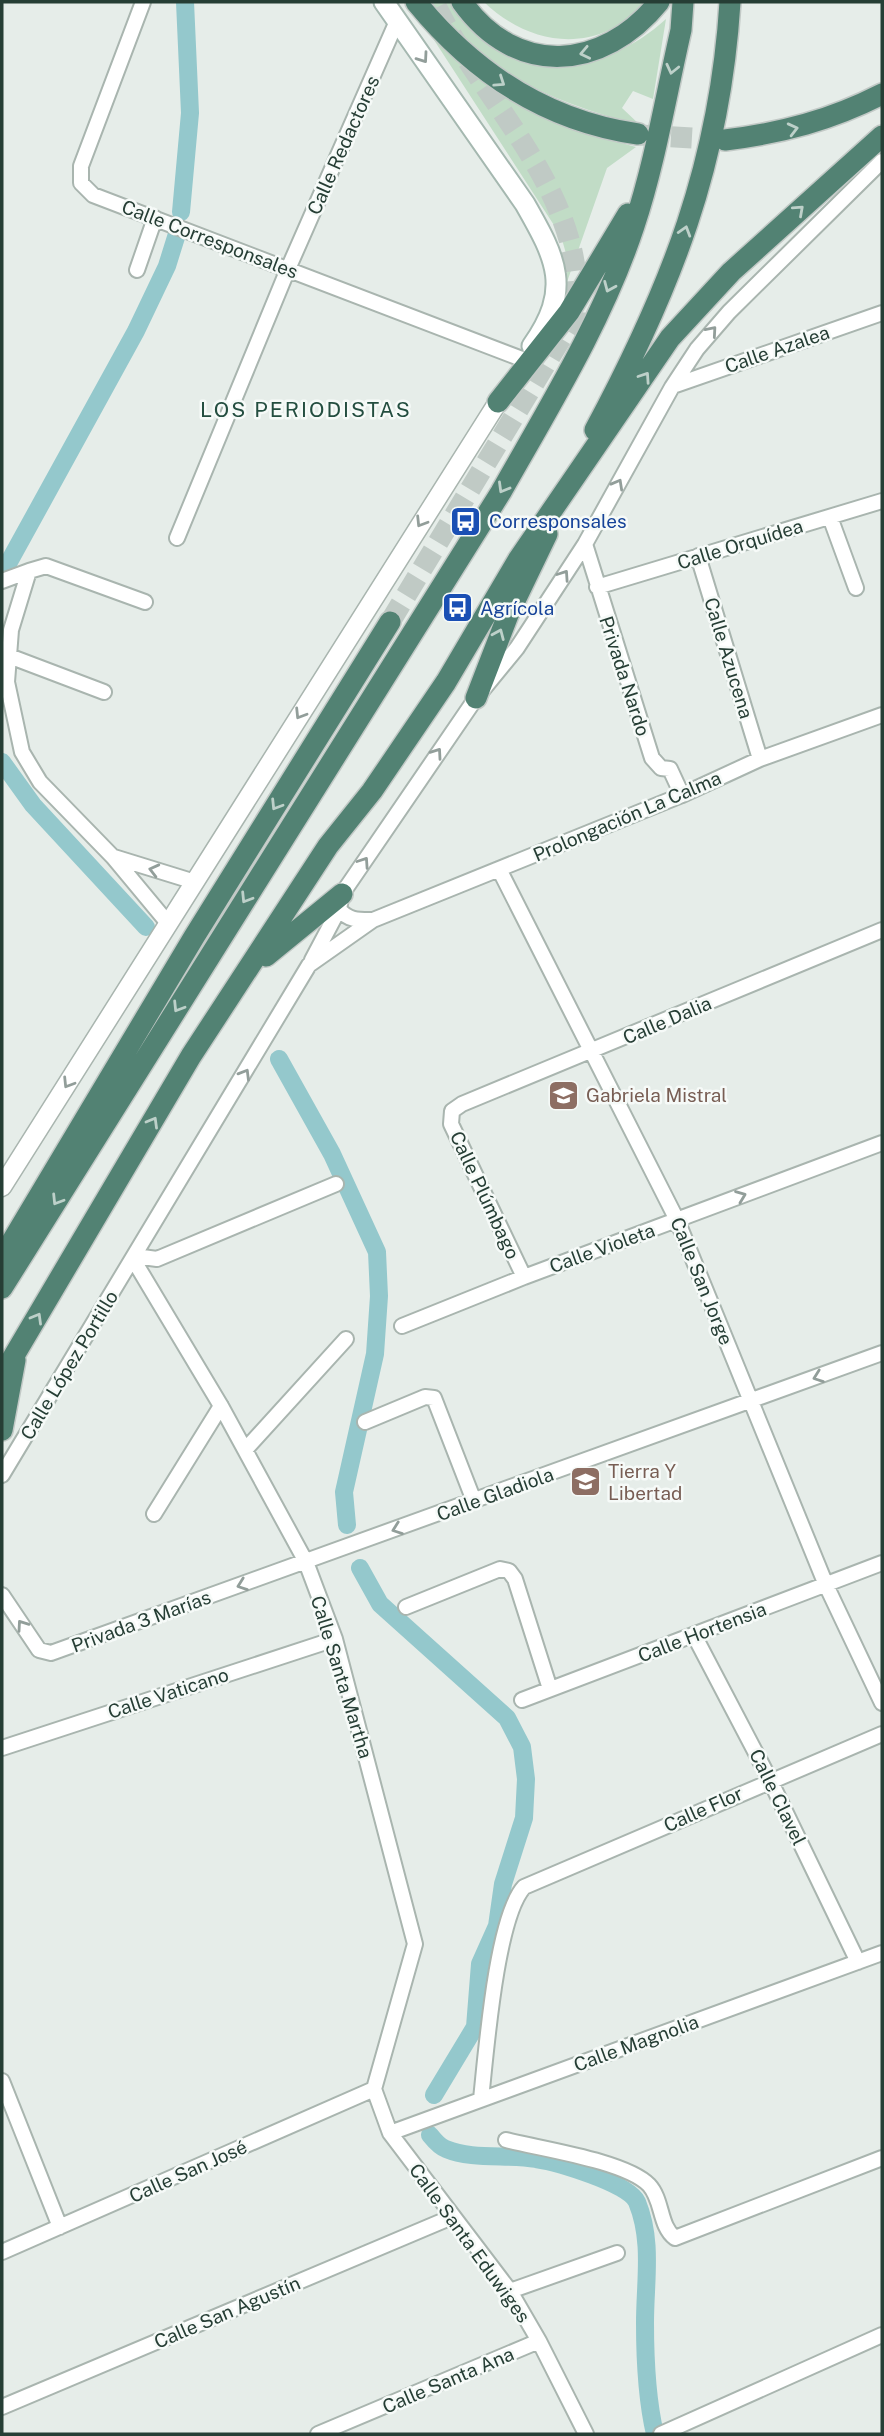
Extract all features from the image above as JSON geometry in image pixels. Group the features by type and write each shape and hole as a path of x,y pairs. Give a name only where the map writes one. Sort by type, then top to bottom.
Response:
{"highway":[{"path":"416,2 443,34 495,79 517,93 580,122 638,135"},
{"path":"462,2 480,23 505,41 530,52 564,56 599,50 618,41 638,26 659,2"},
{"path":"2,1288 501,492 554,399 605,296 634,227 681,30 682,2"},
{"path":"476,698 508,615 542,547 551,513 625,375 674,269 710,151 727,51 730,2"},
{"path":"725,140 793,130 854,108 882,94"},
{"path":"2,1376 191,1056 251,968 328,846 372,791 446,682 518,560 670,338 731,272 882,136"},
{"path":"498,402 569,312 644,189"},
{"path":"2,1258 17,1229 390,622"},
{"path":"251,968 340,902"},
{"path":"2,1249 17,1229"},
{"path":"2,1430 17,1353"}],"main road":[{"path":"384,2 525,204 550,257 557,281 556,302 545,327 522,359 498,402"}],"street":[{"name":"Calle Corresponsales","path":"143,2 81,166 81,183 93,195 522,359"},
{"name":"Calle Redactores","path":"177,538 289,269 397,21"},
{"path":"309,965 340,902 398,807 476,698 517,648 585,544 672,387 697,349 729,312 882,161"},
{"path":"136,270 155,218"},
{"name":"Calle Azalea","path":"672,387 882,313"},
{"path":"2,1187 498,402"},
{"name":"Calle Orquídea","path":"597,587 882,501"},
{"path":"830,517 856,588"},
{"name":"Privada Nardo","path":"585,544 652,758 661,768 670,769 676,776 682,795"},
{"name":"Calle Azucena","path":"698,556 760,759"},
{"path":"2,581 46,566 145,602"},
{"path":"29,571 10,629 7,682 14,723 30,769 113,857 167,922"},
{"path":"2,611 10,629"},
{"path":"9,656 104,692"},
{"name":"Prolongación La Calma","path":"209,1132 309,965 373,920 682,795 760,759 882,715"},
{"path":"113,857 195,882"},
{"name":"Calle San Jorge","path":"499,869 677,1220 826,1585 882,1703"},
{"path":"340,902 355,920 373,920"},
{"name":"Calle Dalia","path":"452,1111 462,1104 882,930"},
{"name":"Calle Plúmbago","path":"452,1111 452,1124 524,1277"},
{"name":"Calle López Portillo","path":"2,1475 209,1132"},
{"name":"Calle Violeta","path":"402,1326 524,1277 882,1143"},
{"path":"134,1257 157,1259 336,1184"},
{"name":"Calle Santa Martha","path":"134,1257 221,1406 306,1562 335,1639 415,1944 374,2089"},
{"path":"245,1450 346,1339"},
{"name":"Calle Gladiola","path":"306,1562 882,1353"},
{"path":"365,1422 432,1397 474,1501"},
{"path":"154,1514 221,1406"},
{"name":"Privada 3 Marías","path":"2,1595 39,1650 51,1653 306,1562"},
{"name":"Calle Hortensia","path":"523,1700 882,1563"},
{"path":"406,1607 500,1569 509,1571 516,1579 550,1689"},
{"name":"Calle Clavel","path":"694,1635 770,1780 858,1962"},
{"name":"Calle Vaticano","path":"2,1748 335,1639"},
{"name":"Calle Flor","path":"481,2099 498,1964 516,1899 524,1887 882,1734"},
{"name":"Calle Magnolia","path":"390,2133 882,1952"},
{"path":"2,2081 60,2227"},
{"name":"Calle Santa Eduwiges","path":"374,2089 390,2133 510,2291 540,2341 585,2434"},
{"name":"Calle San José","path":"2,2252 374,2089"},
{"path":"506,2140 624,2169 648,2184 656,2194 669,2233 675,2238 882,2158"},
{"name":"Calle San Agustín","path":"2,2407 452,2217"},
{"path":"510,2291 617,2253"},
{"path":"668,2431 882,2335"},
{"name":"Calle Santa Ana","path":"318,2434 540,2341"}],"green space":[{"path":"432,2 449,2 470,28 496,48 520,59 546,64 571,64 597,59 645,36 666,19 653,99 633,91 622,108 640,125 551,96 498,67 452,27"},
{"path":"484,2 646,2 628,19 608,31 565,39 523,29"},
{"path":"423,23 474,73 509,99 555,122 636,147 607,168 567,282 567,257 561,236"}],"waterway":[{"path":"181,212 190,113 185,2"},
{"path":"4,571 136,331 167,266 177,234"},
{"path":"2,762 33,805 146,927"},
{"path":"279,1059 332,1154 377,1252 379,1296 375,1354 344,1492 347,1525"},
{"path":"360,1568 380,1604 507,1718 522,1747 526,1779 524,1818 503,1884 497,1926 480,1964 475,2027 434,2095"},
{"path":"430,2135 442,2147 456,2152 536,2159 575,2169 621,2188 637,2202 647,2246 646,2365 655,2434"}],"tunnel":[{"path":"390,622 576,314 575,270 566,228 549,189 528,150 454,39 434,2"},
{"path":"640,135 725,140"}],"place":[{"name":"Corresponsales","path":"466,521"},
{"name":"Agrícola","path":"457,608"},
{"name":"Gabriela Mistral","path":"563,1095"},
{"name":"Tierra Y Libertad","path":"585,1482"}],"district":[{"name":"LOS PERIODISTAS","path":"306,409"}]}
